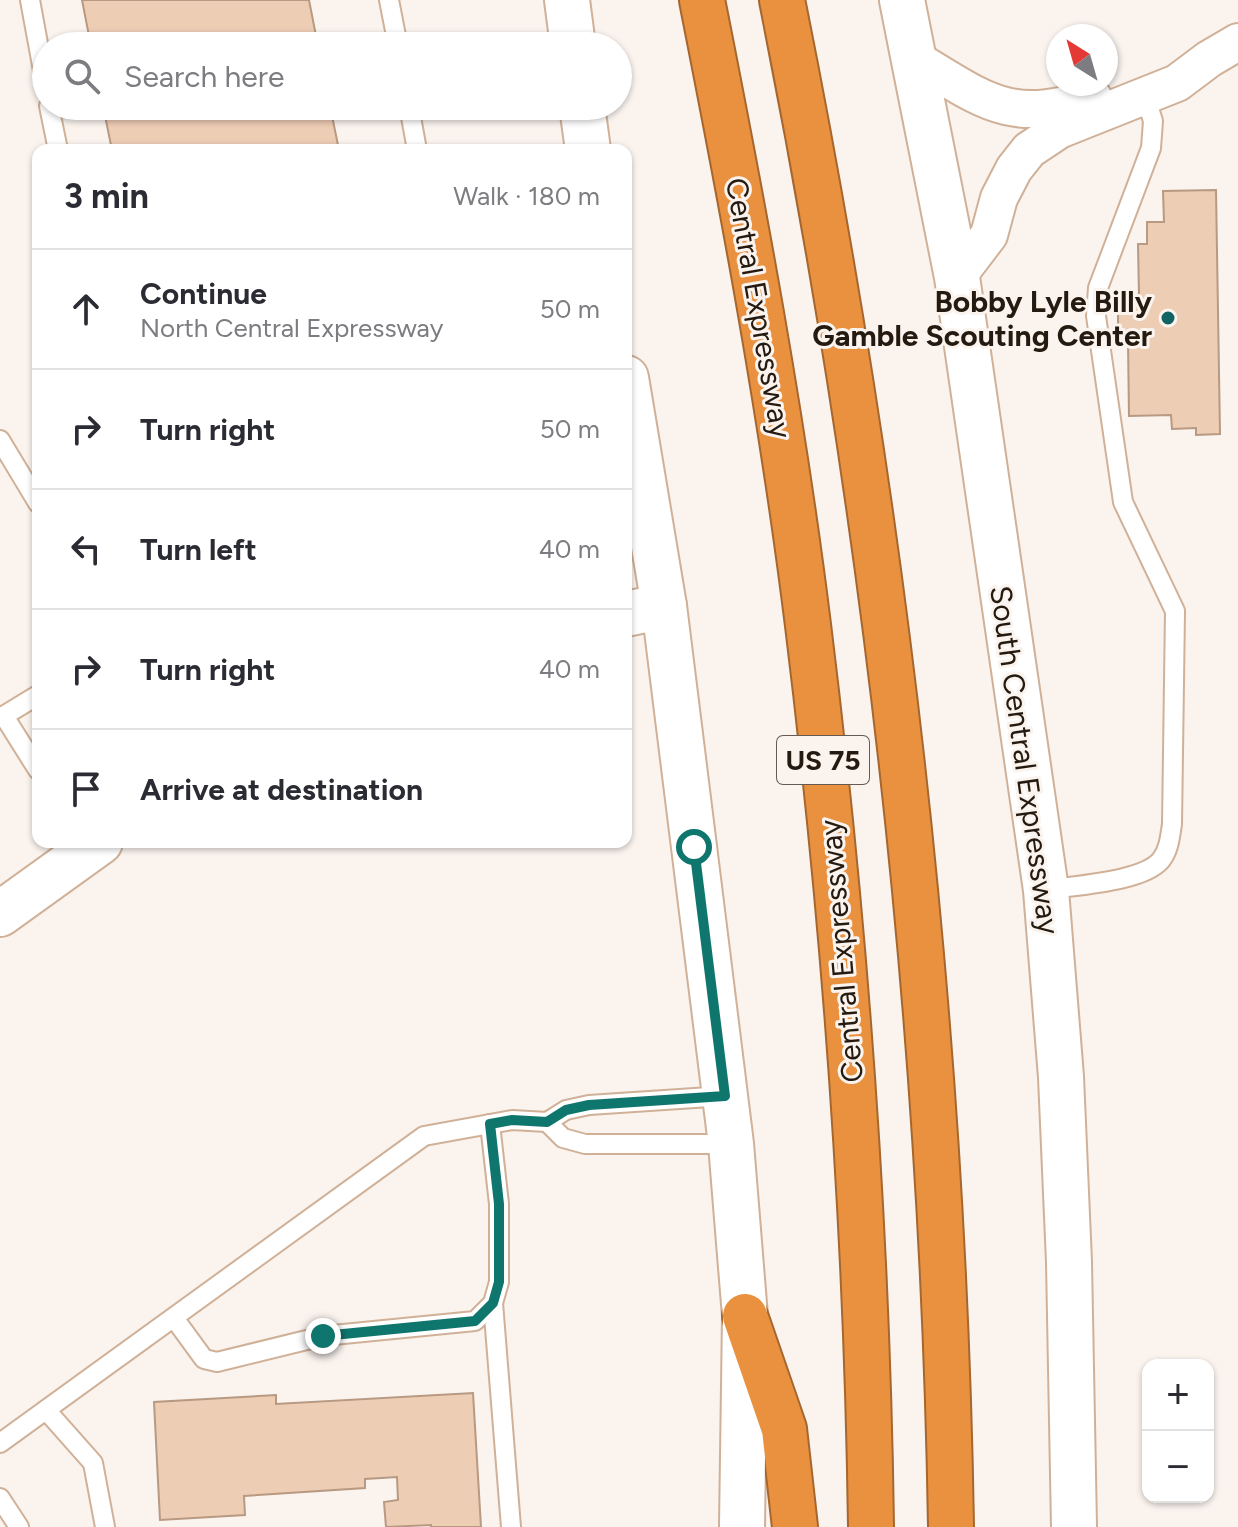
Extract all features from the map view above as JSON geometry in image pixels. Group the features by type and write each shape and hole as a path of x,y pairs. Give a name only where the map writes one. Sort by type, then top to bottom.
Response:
{"highway":[{"name":"Central Expressway","path":"702,0 767,347 810,639 843,949 860,1174 871,1527"},
{"name":"US 75","path":"782,0 824,220 862,448 905,791 935,1137 947,1365 951,1527"},
{"path":"745,1316 784,1429 795,1527"}],"main road":[{"path":"567,0 571,32"},
{"name":"South Central Expressway","path":"902,0 957,277 1046,890 1061,1077 1069,1246 1074,1527"},
{"path":"584,120 587,144"},
{"path":"632,451 645,610 731,1144 745,1316 742,1527"},
{"path":"0,914 87,848"}],"street":[{"path":"915,59 997,106 1025,110 1050,109 1085,100 1223,50"},
{"path":"957,277 989,235 999,198 1014,169 1029,150 1059,130 1177,83 1223,50"}],"lane":[{"path":"30,0 36,32"},
{"path":"389,0 395,32"},
{"path":"1046,890 1146,872 1160,861 1168,848 1172,824 1175,611 1123,502 1096,316 1098,288 1151,148 1153,121 1145,96"},
{"path":"52,120 57,144"},
{"path":"412,120 416,144"},
{"path":"0,440 32,493"},
{"path":"32,699 2,717 32,761"},
{"path":"0,1443 424,1136 512,1120 547,1122 566,1110 589,1105 725,1096"},
{"path":"547,1122 563,1138 585,1144 731,1144"},
{"path":"490,1124 499,1204 499,1282 493,1303 511,1527"},
{"path":"174,1318 204,1359 217,1362 323,1336 475,1321 493,1303"},
{"path":"46,1410 93,1463 105,1527"},
{"path":"0,1498 19,1527"}],"building":[{"path":"82,0 309,0 315,32 88,32"},
{"path":"106,120 333,120 338,144 111,144"},
{"name":"Bobby Lyle Billy Gamble Scouting Center","path":"1216,190 1220,434 1196,435 1196,428 1172,429 1171,415 1129,416 1128,341 1118,341 1118,295 1139,295 1138,244 1147,244 1147,222 1164,222 1163,191"},
{"path":"473,1393 481,1527 386,1527 384,1502 398,1500 397,1477 365,1479 365,1488 244,1496 245,1515 160,1520 154,1402 276,1395 276,1404"}],"place":[{"name":"Bobby Lyle Billy Gamble Scouting Center","path":"1168,318"}],"route":[{"path":"323,1336 475,1321 493,1303 499,1282 499,1204 490,1124 512,1120 547,1122 566,1110 589,1105 725,1096 694,847"}]}
